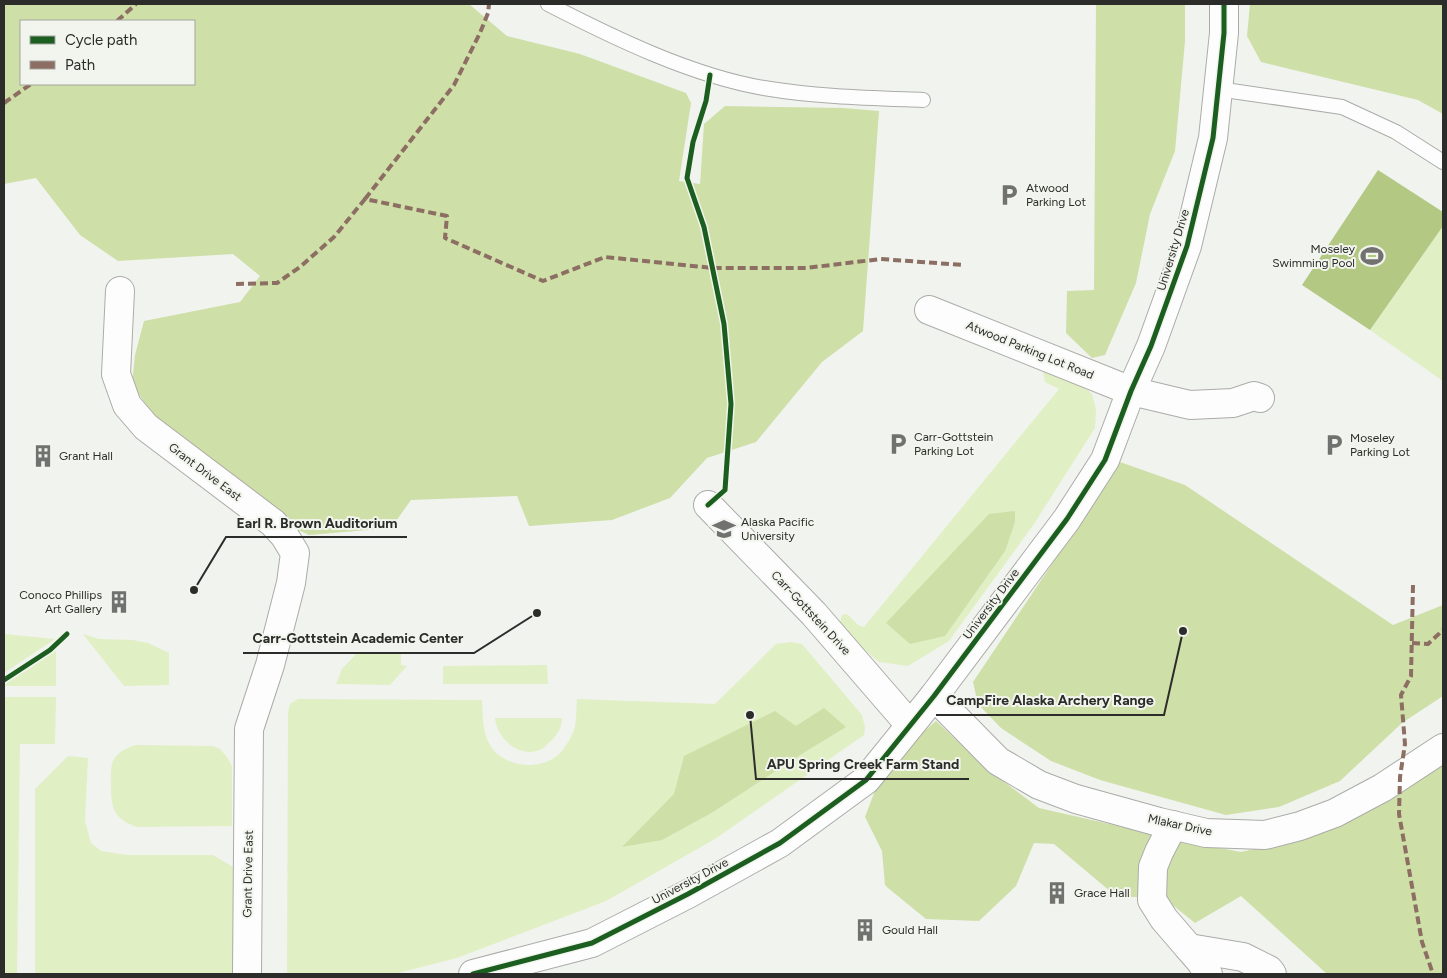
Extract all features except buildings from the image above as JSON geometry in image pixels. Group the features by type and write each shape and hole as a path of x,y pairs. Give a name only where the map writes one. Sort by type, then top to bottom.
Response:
{"street":[{"name":"University Drive","path":"473,974 592,943 688,894 780,843 866,780 934,696 1067,519 1105,460 1131,391 1151,346 1187,246 1213,138 1224,33 1224,4"},
{"name":"Grant Drive East","path":"120,291 116,374 127,405 146,427 273,523 284,535 295,552 291,583 272,656 249,729 247,974"},
{"name":"Atwood Parking Lot Road","path":"929,310 1131,391 1190,405 1233,403 1254,396 1260,398"},
{"name":"Carr-Gottstein Drive","path":"708,505 814,614 910,725"},
{"name":"Mlakar Drive","path":"934,696 998,761 1039,785 1076,799 1206,833 1266,835 1300,826 1335,813 1382,788 1443,748"},
{"path":"1173,825 1153,867 1152,900 1164,919 1201,962 1208,974"},
{"path":"1189,948 1243,957 1269,970 1272,974"}],"lane":[{"path":"548,4 643,49 717,78 763,88 832,97 923,100"},
{"path":"1218,89 1342,106 1396,132 1443,162"}],"shaded area":[{"path":"4,4 469,4 507,36 580,54 686,93 691,103 679,181 700,184 704,124 725,106 843,108 879,111 863,331 822,362 756,442 707,458 670,498 612,520 529,526 517,496 411,500 391,528 309,535 290,526 165,433 132,384 135,355 144,321 240,302 260,276 233,254 118,261 80,235 36,178 4,184"},
{"path":"1096,4 1185,4 1185,41 1175,151 1150,214 1136,283 1105,355 1092,358 1066,333 1067,291 1094,290"},
{"path":"1250,4 1443,4 1443,114 1418,100 1261,62 1247,36"},
{"name":"Moseley Swimming Pool","path":"1378,170 1443,212 1443,226 1370,330 1302,285"},
{"path":"1443,226 1443,381 1370,330"},
{"path":"1050,369 1075,379 1092,394 1096,409 1095,428 1034,524 949,641 908,666 879,662 853,640 840,622 842,615 847,614 858,625 864,627 1059,389 1045,382 1043,371"},
{"path":"1120,462 1185,485 1393,625 1443,605 1443,696 1402,723 1340,781 1279,807 1226,815 1100,780 1051,761 1001,728 978,704 973,682"},
{"path":"1015,511 1015,522 1005,551 945,636 910,644 886,623 989,514"},
{"path":"4,634 55,639 4,673"},
{"path":"83,634 99,639 133,640 148,643 169,653 169,685 124,686"},
{"path":"791,642 802,644 862,715 865,727 864,735 715,839 606,901 457,958 394,974 287,974 288,712 290,704 298,699 482,700 483,723 490,745 496,753 513,763 534,765 544,763 553,758 566,746 576,721 577,699 715,704 776,644"},
{"path":"56,651 56,686 4,686 4,685"},
{"path":"358,652 401,652 401,665 407,666 390,685 336,684 342,669"},
{"path":"547,665 548,684 443,684 443,666"},
{"path":"4,697 56,697 55,744 20,744 17,974 4,974"},
{"path":"824,708 846,727 713,812 662,840 622,847 674,794 684,756 775,711 796,726"},
{"path":"495,718 562,718 559,730 551,741 542,749 526,752 511,746 505,740 500,733"},
{"path":"936,721 987,769 1039,808 1158,835 1139,897 1117,897 1054,844 1034,843 1016,886 979,921 926,919 888,888 885,885 882,851 865,817 879,780 913,741"},
{"path":"136,745 213,746 220,749 232,766 232,826 137,827 123,820 113,807 112,765 121,751"},
{"path":"68,756 88,758 85,821 91,843 101,851 128,855 213,855 233,867 242,891 240,974 35,974 35,789"},
{"path":"1443,761 1443,974 1327,974 1241,896 1195,923 1165,899 1162,885 1174,839 1241,852 1295,840"}],"marked path":[{"path":"118,20 136,4"},
{"path":"365,199 454,85 480,33 488,13 489,4"},
{"path":"4,103 30,85"},
{"path":"236,284 277,283 300,267 334,237 365,199 447,216 445,238 543,281 605,257 713,268 806,268 881,259 963,265"},
{"path":"1413,585 1411,676 1401,695 1405,744 1400,777 1399,814 1422,942 1433,974"},
{"path":"1412,643 1428,644 1443,630"}],"cycle path":[{"path":"473,974 592,943 688,894 780,843 866,780 934,696 1067,519 1105,460 1131,391 1151,346 1187,246 1213,138 1224,33 1224,4"},
{"path":"708,505 725,490 731,404 724,324 704,227 687,178 693,142 706,101 710,75"},
{"path":"4,680 50,650 67,634"}],"place":[{"name":"Atwood Parking Lot","path":"1009,195"},
{"name":"Moseley Swimming Pool","path":"1372,256"},
{"name":"Carr-Gottstein Parking Lot","path":"898,444"},
{"name":"Moseley Parking Lot","path":"1334,445"},
{"name":"Grant Hall","path":"43,456"},
{"name":"Alaska Pacific University","path":"724,529"},
{"name":"Earl R. Brown Auditorium","path":"194,590"},
{"name":"Conoco Phillips Art Gallery","path":"119,602"},
{"name":"Carr-Gottstein Academic Center","path":"537,613"},
{"name":"CampFire Alaska Archery Range","path":"1183,631"},
{"name":"APU Spring Creek Farm Stand","path":"750,715"},
{"name":"Grace Hall","path":"1057,893"},
{"name":"Gould Hall","path":"865,930"}]}
